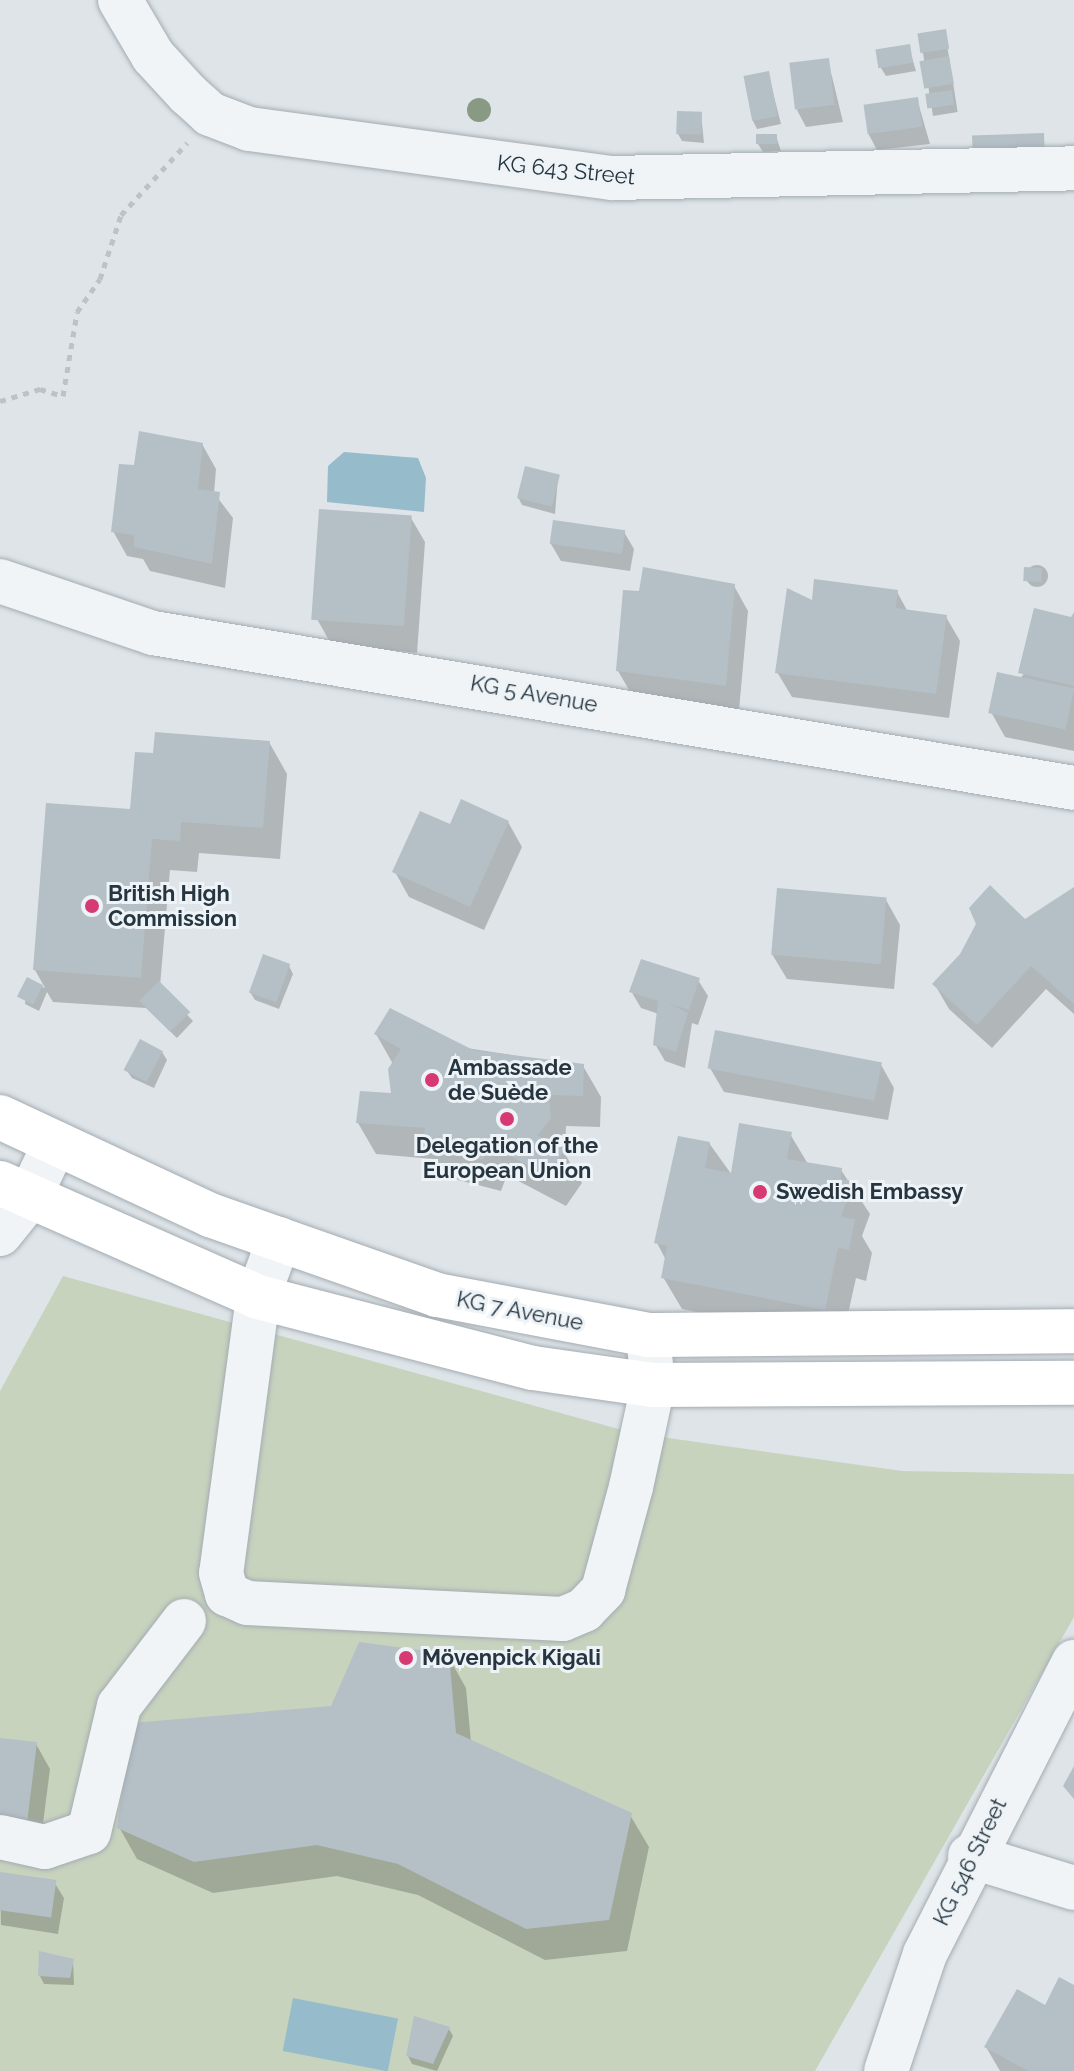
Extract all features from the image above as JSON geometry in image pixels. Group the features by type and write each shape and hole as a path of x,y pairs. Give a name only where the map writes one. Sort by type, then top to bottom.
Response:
{"main road":[{"name":"KG 7 Avenue","path":"0,1117 279,1239 437,1295 648,1335 1074,1331"},
{"path":"14,1191 258,1297 413,1342 653,1385 1074,1383"}],"street":[{"name":"KG 643 Street","path":"120,0 153,56 210,114 249,129 612,178 1074,168"},
{"name":"KG 5 Avenue","path":"0,581 153,633 1074,788"},
{"path":"0,1234 14,1191 55,1143"},
{"path":"279,1239 258,1297 221,1573 227,1594 247,1603 563,1619 584,1610 603,1590 653,1385 648,1335"},
{"path":"0,1837 45,1847 89,1832 119,1706 184,1621"},
{"name":"KG 546 Street","path":"886,2071 925,1954 970,1856 1074,1662"},
{"path":"970,1856 1074,1888"}],"path":[{"path":"0,401 40,389 63,396 77,312 100,279 121,215 210,114"}],"green space":[{"path":"63,1276 633,1433 902,1471 1074,1474 1074,1617 815,2071 0,2071 0,1391"}],"water":[{"path":"344,452 418,458 426,478 424,512 327,502 328,466"},
{"path":"293,1998 398,2018 388,2071 283,2051"}],"building":[{"path":"946,29 949,49 920,53 917,34"},
{"path":"910,44 913,63 878,68 875,49"},
{"path":"949,56 954,84 924,89 919,61"},
{"path":"829,58 835,105 795,110 789,63"},
{"path":"769,71 778,116 752,121 743,76"},
{"path":"952,90 954,105 927,109 925,94"},
{"path":"918,97 922,127 868,134 864,105"},
{"path":"677,111 702,112 701,135 676,134"},
{"path":"1044,133 1045,157 973,159 972,136"},
{"path":"756,134 777,134 777,144 756,144"},
{"path":"139,431 203,443 198,489 220,492 212,564 134,547 134,535 111,532 119,464 134,465"},
{"path":"525,466 560,475 552,507 517,498"},
{"path":"319,509 412,515 404,626 311,620"},
{"path":"553,520 625,530 622,554 550,544"},
{"path":"643,567 735,584 726,686 616,671 623,590 639,591"},
{"path":"1024,567 1042,568 1041,582 1023,581"},
{"path":"814,579 898,590 896,608 947,615 936,694 775,673 787,588 812,600"},
{"path":"1034,608 1071,617 1074,612 1074,686 1018,673"},
{"path":"997,672 1074,688 1066,730 988,713"},
{"name":"British High Commission","path":"155,732 270,741 263,828 181,822 180,841 152,839 141,978 33,970 46,803 130,809 135,752 153,753"},
{"path":"461,799 509,821 470,907 392,872 420,811 450,824"},
{"path":"990,885 1025,919 1074,887 1074,1004 1031,966 977,1025 932,984 960,954 976,924 969,908"},
{"path":"777,888 887,898 881,964 771,955"},
{"path":"263,954 290,964 276,1002 249,993"},
{"path":"641,959 700,978 689,1010 668,1003 688,1013 676,1052 653,1045 658,1001 629,992"},
{"path":"27,977 43,985 33,1005 17,997"},
{"path":"159,981 190,1012 170,1032 139,1001"},
{"path":"390,1008 473,1050 584,1064 583,1096 549,1095 551,1119 537,1135 565,1150 547,1175 489,1145 483,1160 423,1144 425,1128 356,1123 360,1091 391,1093 388,1069 401,1049 374,1034"},
{"path":"715,1030 882,1062 874,1101 708,1068"},
{"path":"140,1039 163,1051 147,1082 124,1070"},
{"name":"Swedish Embassy","path":"739,1123 792,1132 787,1159 842,1168 841,1179 853,1181 841,1217 855,1219 849,1250 838,1248 825,1310 661,1278 667,1246 654,1243 678,1136 710,1142 705,1168 731,1173"},
{"path":"359,1642 449,1654 456,1733 632,1813 609,1920 526,1929 398,1864 317,1845 194,1862 117,1828 132,1723 331,1706"},
{"path":"0,1738 37,1742 27,1823 0,1820"},
{"path":"1074,1766 1074,1799 1063,1786"},
{"path":"0,1872 56,1880 51,1918 0,1910"},
{"path":"39,1951 74,1959 70,1978 38,1976"},
{"path":"1059,1977 1074,1985 1074,2071 1028,2071 984,2047 1017,1989 1045,2005"},
{"path":"414,2016 450,2027 433,2064 406,2056"}],"place":[{"name":"British High Commission","path":"92,906"},
{"name":"Ambassade de Suède","path":"432,1080"},
{"name":"Delegation of the European Union","path":"507,1119"},
{"name":"Swedish Embassy","path":"760,1192"},
{"name":"Mövenpick Kigali","path":"406,1658"}]}
